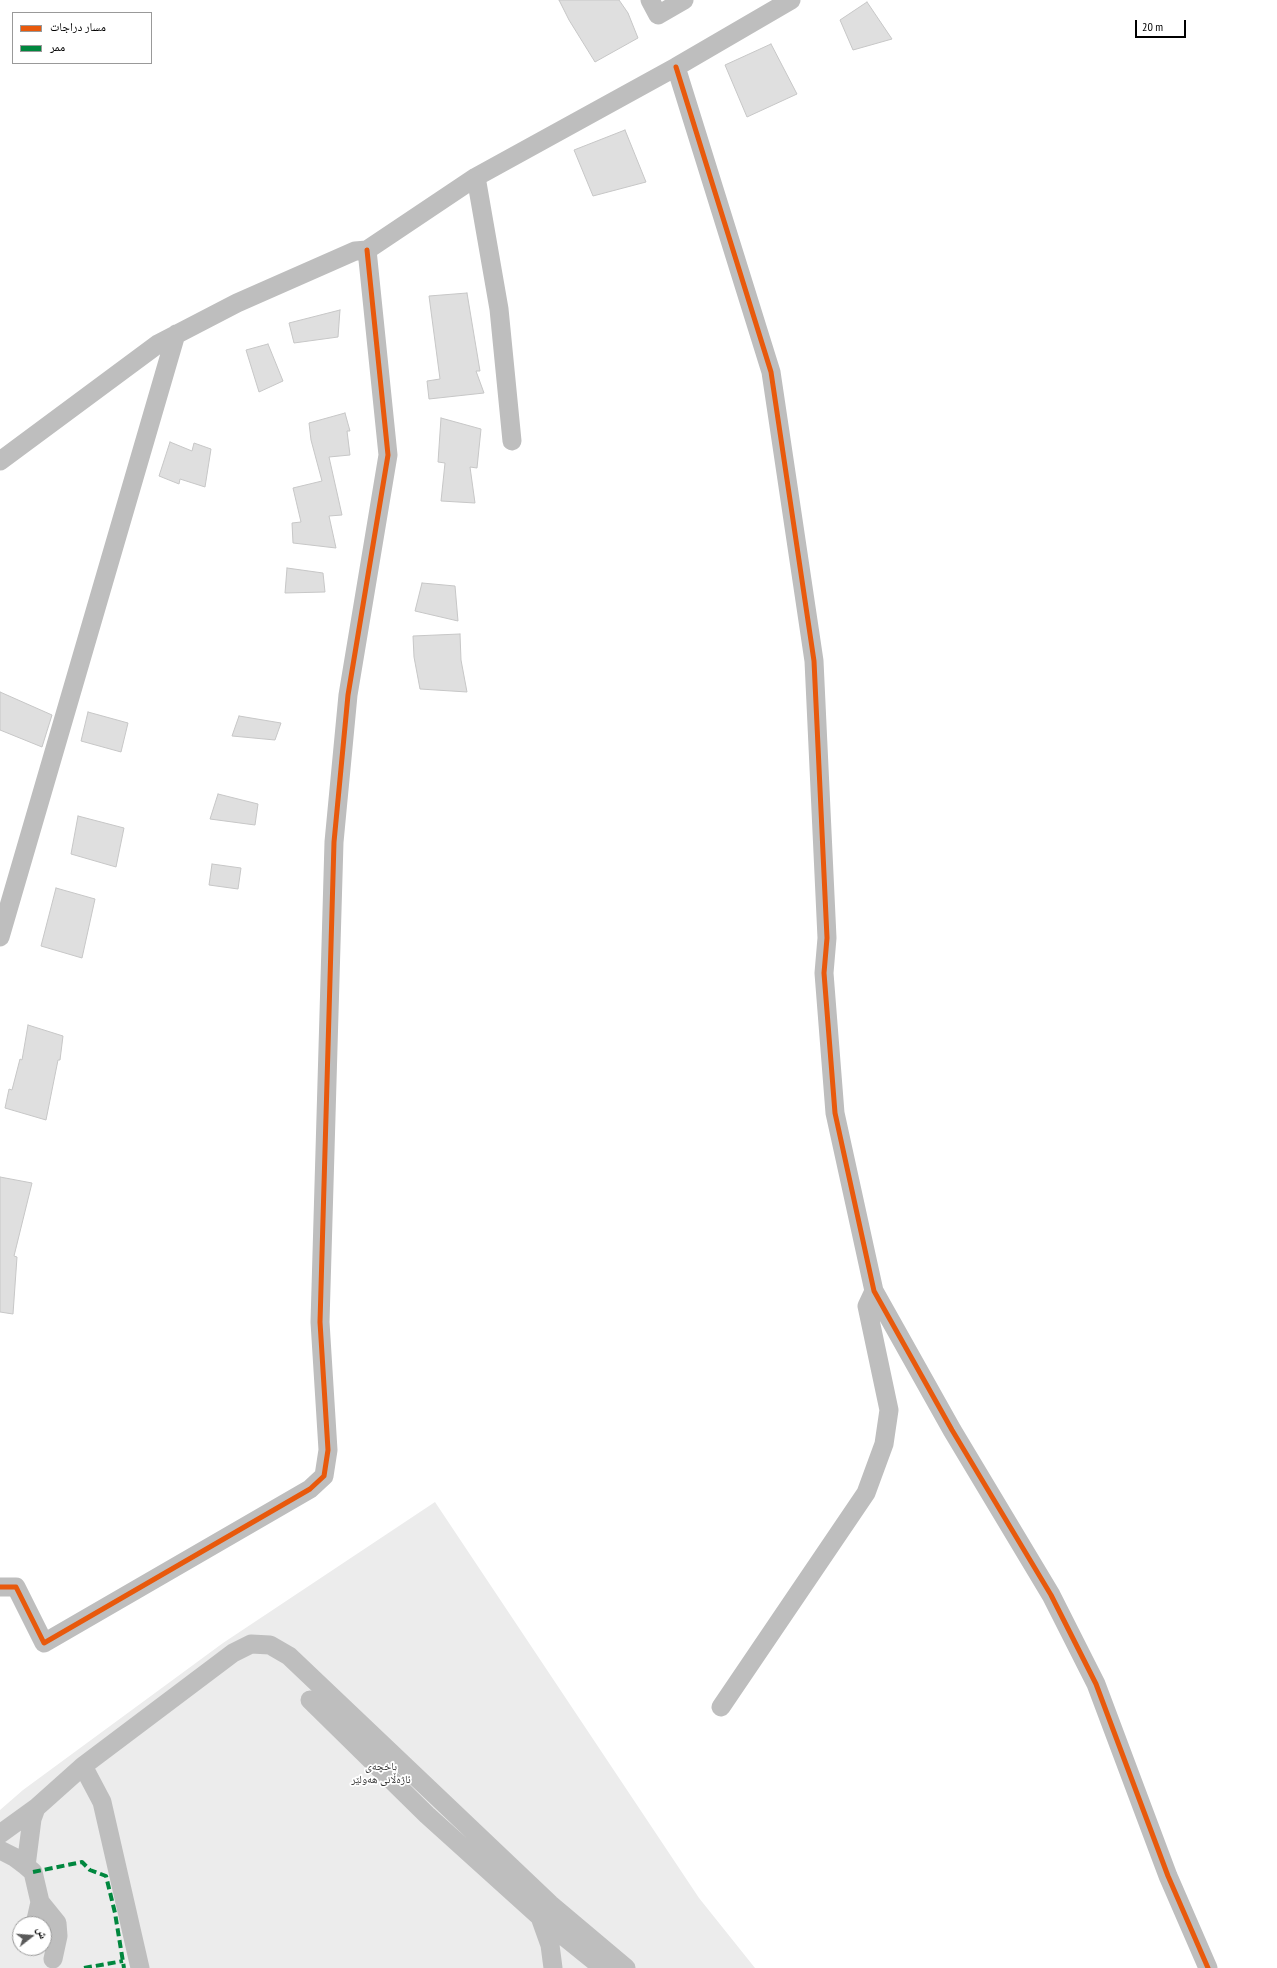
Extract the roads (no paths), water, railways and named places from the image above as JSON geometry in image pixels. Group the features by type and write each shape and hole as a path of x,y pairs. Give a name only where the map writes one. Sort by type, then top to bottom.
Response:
{"street":[{"path":"650,0 658,14 684,0"},
{"path":"0,461 158,344 237,303 355,251 367,250 476,177 676,67 791,0"},
{"path":"676,67 771,372 814,661 827,938 824,973 835,1113 874,1291 952,1430 1051,1595 1096,1684 1168,1876 1208,1968"},
{"path":"476,177 499,309 512,441"},
{"path":"0,1587 16,1587 44,1643 310,1489 324,1476 328,1450 320,1322 334,842 348,695 388,455 367,250"},
{"path":"0,937 176,334"},
{"path":"721,1708 866,1493 879,1458 884,1444 889,1410 867,1306 874,1291"},
{"path":"0,1834 36,1808 84,1766 233,1653 251,1644 270,1645 289,1656 603,1968"},
{"path":"310,1700 427,1815 545,1911 626,1968"},
{"path":"84,1766 102,1802 140,1968"},
{"path":"26,1866 32,1819 36,1808"},
{"path":"0,1850 14,1857 33,1872 40,1902 57,1923 58,1936 50,1958"},
{"path":"37,1916 40,1902"},
{"path":"545,1911 553,1968"}],"park label":[{"name":"باخچەی ئاژەڵانی هەولێر","path":"381,1773"}]}
